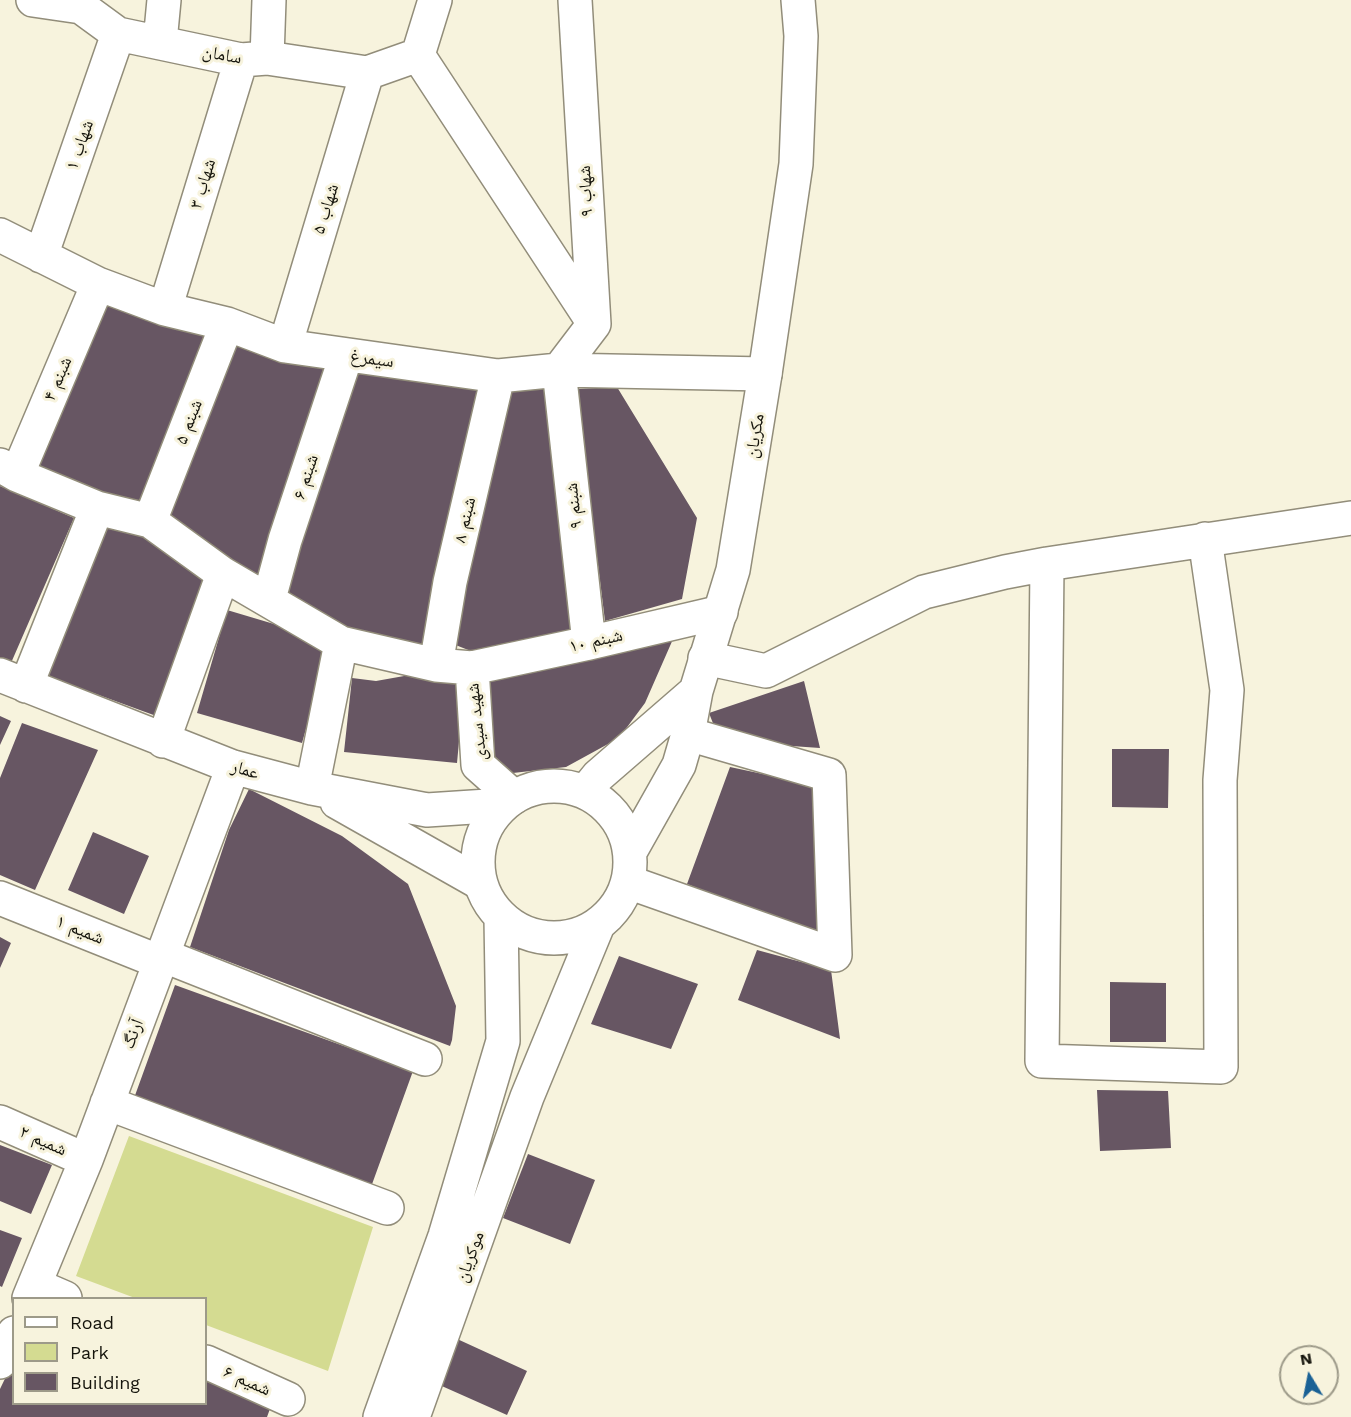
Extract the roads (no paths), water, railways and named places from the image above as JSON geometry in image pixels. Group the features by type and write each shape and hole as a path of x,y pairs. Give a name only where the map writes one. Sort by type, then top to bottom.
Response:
{"street":[{"name":"سامان","path":"33,0 81,4 118,34 254,59 368,73 418,55"},
{"path":"160,42 165,0"},
{"name":"شهاب ۳","path":"165,309 254,59 268,0"},
{"path":"436,0 418,55 594,324 559,370"},
{"name":"شهاب ۹","path":"575,0 594,324"},
{"name":"مکریان","path":"629,867 679,765 705,658 733,570 796,164 801,36 798,0"},
{"name":"شهاب ۱","path":"41,256 118,34"},
{"name":"شهاب ۵","path":"285,346 368,73"},
{"name":"سیمرغ","path":"0,235 98,284 165,309 227,324 285,346 498,376 559,370 765,374"},
{"name":"شبنم ۴","path":"9,470 98,284"},
{"name":"شبنم ۵","path":"150,521 227,324"},
{"name":"شبنم ۶","path":"269,599 285,540 346,356"},
{"name":"شبنم ۹","path":"559,370 589,643"},
{"name":"شبنم ۸","path":"436,664 450,582 498,376"},
{"path":"9,470 98,508 150,521"},
{"path":"13,681 98,508"},
{"path":"705,658 766,671 924,592 1047,564 1351,518"},
{"name":"شبنم ۱۰","path":"150,521 222,574 269,599 341,643 436,664 472,668 721,612"},
{"path":"1047,564 1042,1061 1221,1067 1220,780 1227,690 1205,539"},
{"path":"163,741 222,574"},
{"path":"341,643 312,788 480,883"},
{"name":"شهید سیدی","path":"472,668 478,765 508,801"},
{"name":"عمار","path":"13,681 232,767 312,788 427,810 508,801"},
{"path":"585,792 598,776 696,691"},
{"path":"629,867 835,955 829,775 688,734"},
{"name":"آرنگ","path":"32,1292 86,1160 232,767"},
{"path":"561,786 585,792 607,806 622,827 629,867 622,899 611,914 598,925 574,936 548,939 523,932 501,918 488,902 480,883 477,862 480,841 489,822 508,801 537,788 561,786"},
{"name":"شمیم ۱","path":"0,898 425,1059"},
{"path":"380,1417 445,1236 503,1041 501,918"},
{"name":"موکریان","path":"413,1417 527,1097 598,925"},
{"path":"107,1103 387,1208"},
{"name":"شمیم ۲","path":"0,1122 86,1160"},
{"path":"32,1292 56,1297"},
{"path":"0,1362 12,1337"},
{"name":"شمیم ۶","path":"207,1362 288,1400"}]}
